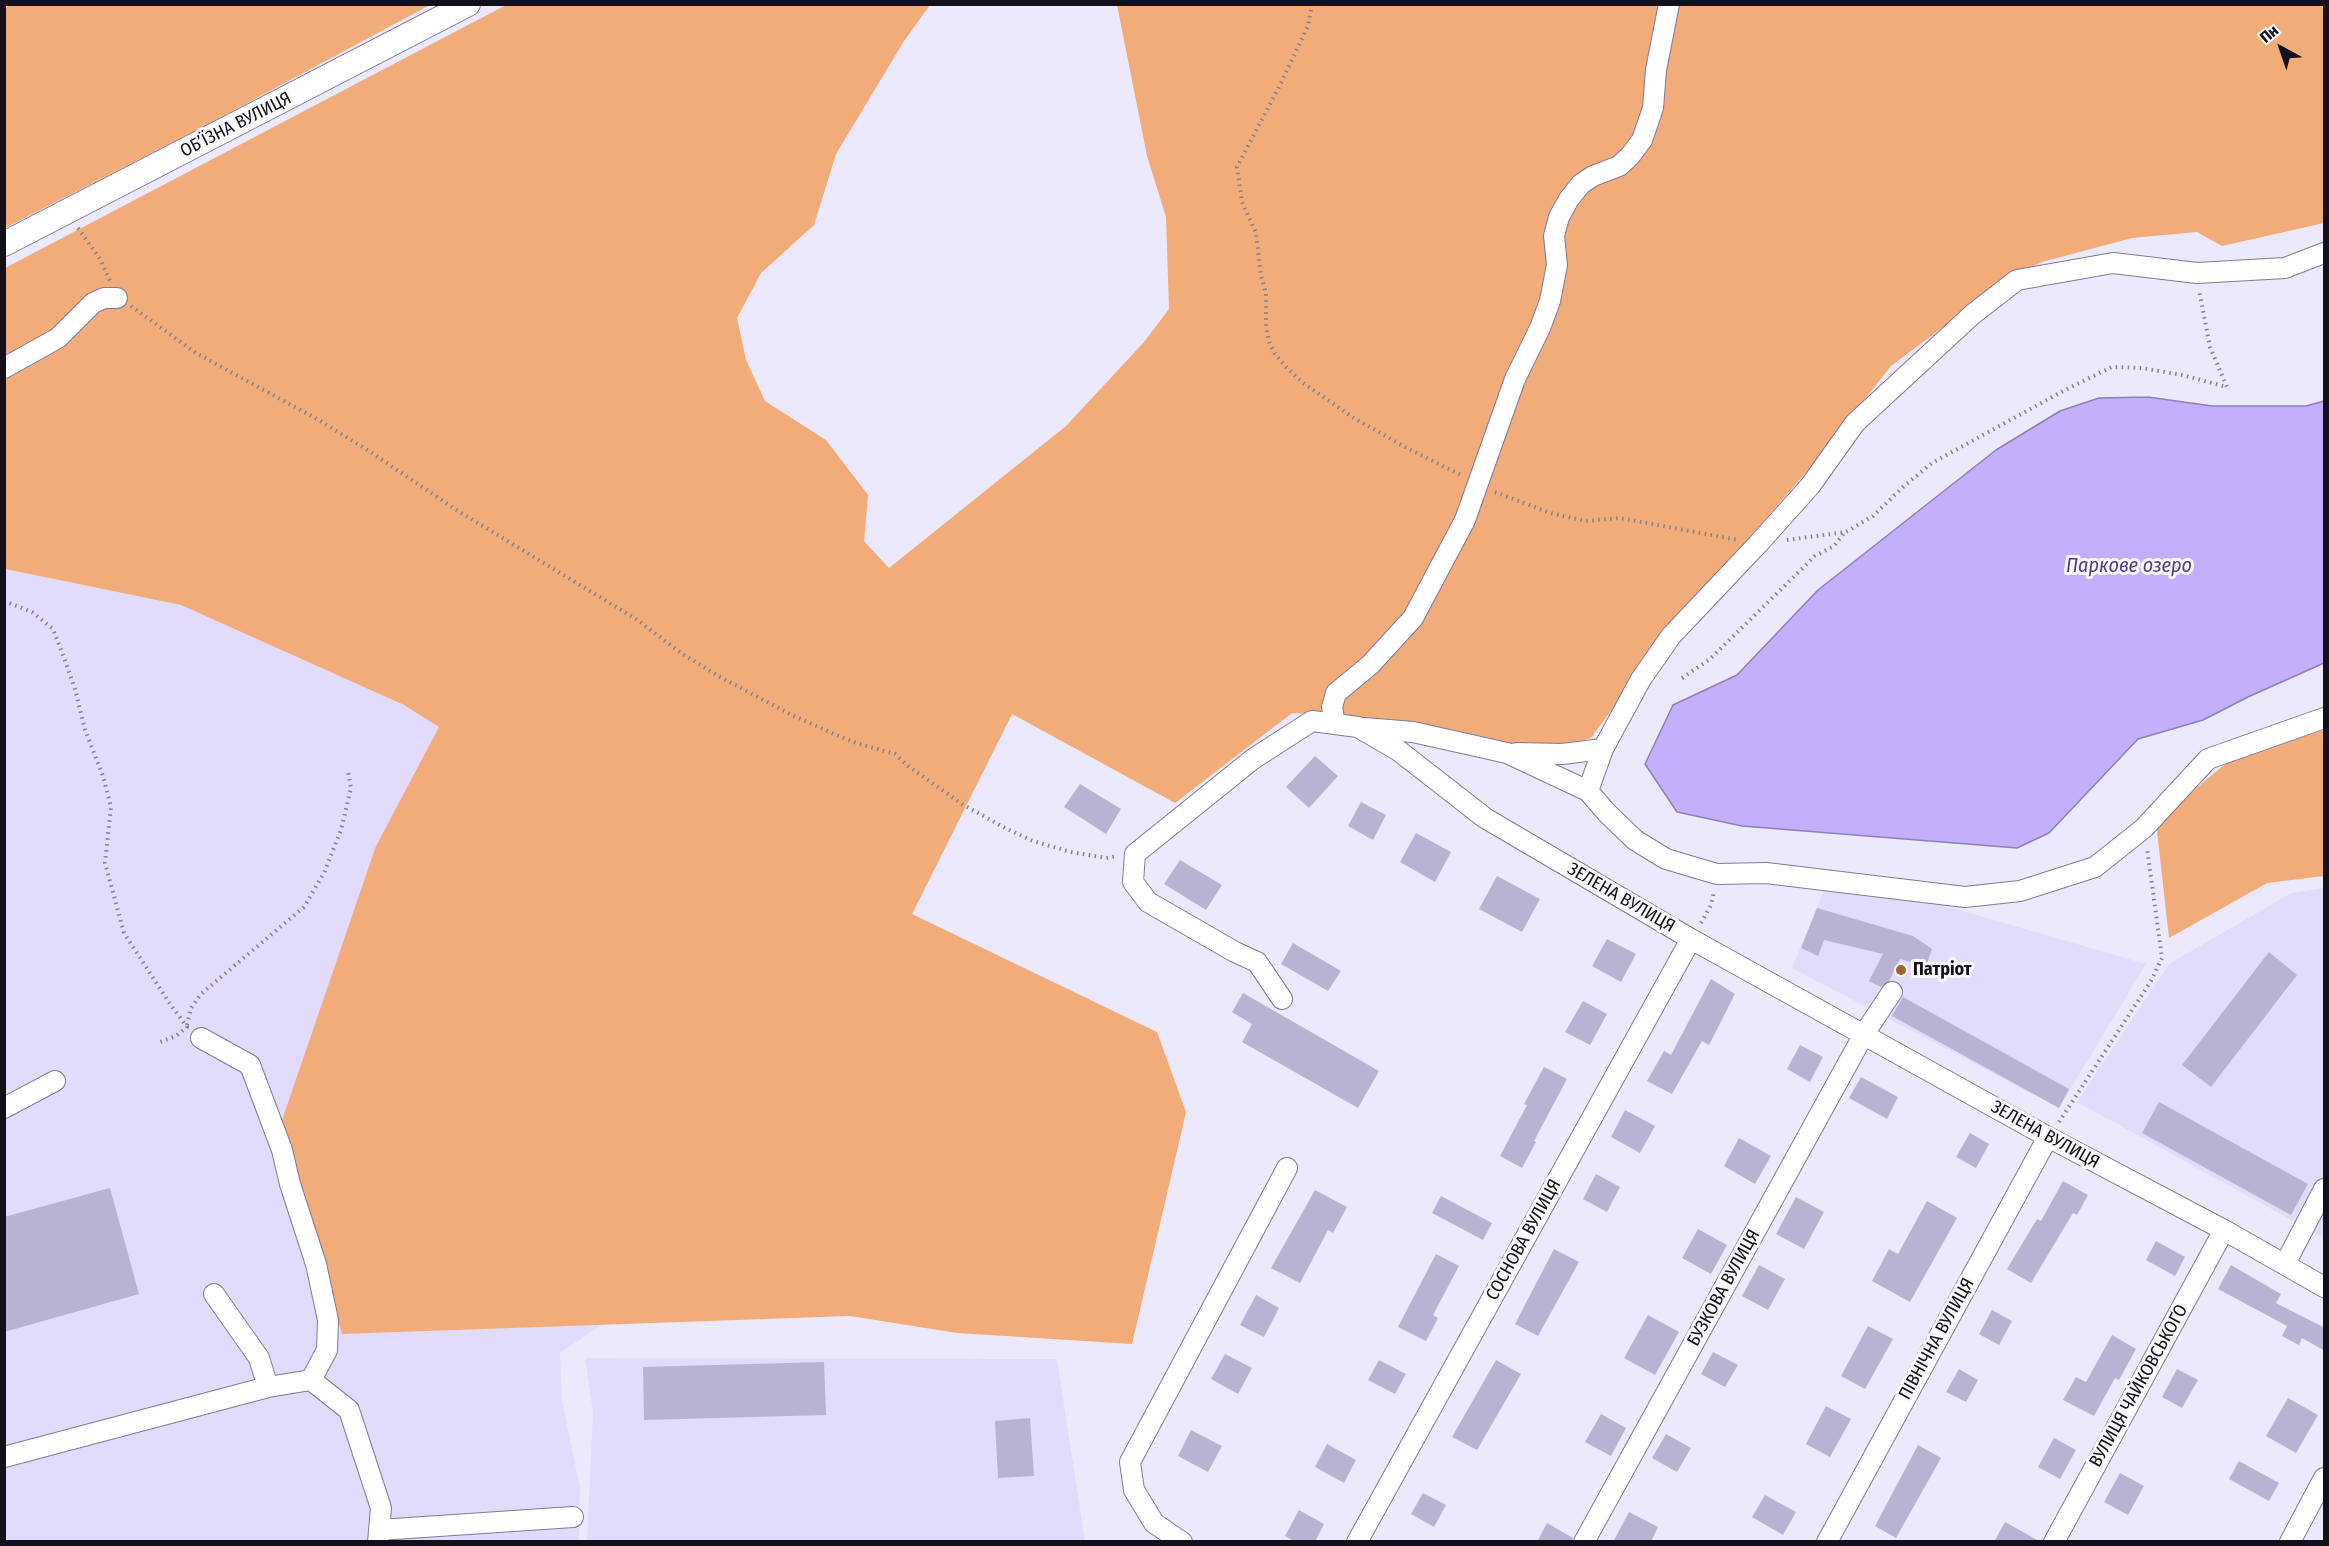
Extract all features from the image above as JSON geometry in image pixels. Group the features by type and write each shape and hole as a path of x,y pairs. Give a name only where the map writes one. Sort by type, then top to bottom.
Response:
{"main road":[{"name":"ОБ’ЇЗНА ВУЛИЦЯ","path":"4,244 468,4"}],"street":[{"path":"1335,724 1332,707 1336,693 1370,665 1413,618 1465,520 1515,379 1540,328 1550,301 1557,264 1554,236 1559,217 1581,184 1593,176 1619,166 1642,140 1653,108 1656,70 1668,4"},
{"path":"1588,791 1603,748 1641,679 1671,636 1810,486 1855,423 1973,314 2017,280 2113,262 2197,273 2285,267 2325,253"},
{"path":"4,368 58,338 93,303 104,298 117,298"},
{"path":"1507,753 1588,791 1635,840 1666,858 1717,874 1766,873 1965,897 2020,891 2095,867 2144,828 2208,759 2325,717"},
{"name":"ЗЕЛЕНА ВУЛИЦЯ","path":"1135,854 1254,759 1312,721 1358,727 1399,751 1485,818 1691,939 2325,1287"},
{"path":"1358,727 1413,732 1507,753 1562,754 1603,748"},
{"path":"1135,854 1133,882 1148,902 1235,952 1257,962 1282,999"},
{"name":"СОСНОВА ВУЛИЦЯ","path":"1357,1542 1691,939"},
{"name":"БУЗКОВА ВУЛИЦЯ","path":"1584,1542 1864,1034 1892,992"},
{"path":"194,1032 250,1065 282,1150 290,1184 316,1264 328,1320 327,1350 311,1380"},
{"path":"4,1108 55,1081"},
{"name":"ПІВНІЧНА ВУЛИЦЯ","path":"1827,1542 2048,1137"},
{"path":"1182,1542 1154,1523 1134,1490 1130,1462 1287,1168"},
{"path":"2285,1264 2325,1188"},
{"name":"ВУЛИЦЯ ЧАЙКОВСЬКОГО","path":"2054,1542 2224,1230"},
{"path":"214,1294 259,1358 268,1387"},
{"path":"4,1457 268,1387 311,1380 349,1410 381,1508 378,1536 573,1517"},
{"path":"2290,1542 2325,1478"}],"path":[{"path":"1312,4 1308,26 1237,167 1242,202 1256,233 1261,276 1266,293 1266,326 1269,342 1286,367 1304,383 1354,418 1405,447 1478,483 1550,513 1586,520 1620,518 1758,544 1846,532"},
{"path":"68,212 100,260 117,298 196,353 317,419 369,451 458,511 636,619 681,653 720,677 792,716 856,743 895,754 908,766 962,804 1033,841 1071,852 1106,858 1135,854"},
{"path":"1682,678 1710,659 1815,556 1834,546 1846,532 1873,516 1932,463 2065,390 2112,367 2142,368 2172,373 2227,387 2210,347 2197,273"},
{"path":"4,602 32,612 53,629 75,689 85,730 103,776 111,807 105,863 124,933 168,1002 194,1032"},
{"path":"194,1032 191,1008 201,993 304,907 324,873 341,830 351,788 348,772"},
{"path":"2048,1137 2073,1104 2145,991 2162,958 2144,828"},
{"path":"1691,939 1711,905 1717,874"},
{"path":"160,1042 194,1032"}],"shaded area":[{"path":"5,4 430,5 212,122 5,228"},
{"path":"506,5 930,5 904,41 836,154 814,225 761,273 737,318 746,360 765,401 826,440 868,495 864,541 889,568 1066,426 1144,342 1169,309 1166,217 1147,156 1117,5 2324,5 2324,223 2222,246 2197,232 2132,238 2042,262 2010,277 1891,366 1821,455 1673,626 1591,738 1555,748 1491,743 1315,714 1292,713 1175,803 1012,714 912,914 1157,1032 1186,1112 1132,1344 957,1333 850,1316 342,1334 280,1126 376,846 439,727 404,705 181,605 5,569 5,268"},
{"path":"4,569 181,605 404,705 440,727 376,846 342,1334 603,1324 560,1353 562,1400 580,1488 579,1541 5,1541"},
{"path":"2324,730 2324,876 2267,883 2169,938 2156,822 2231,759"},
{"path":"2324,888 2324,1238 2077,1102 2169,964 2291,893"},
{"path":"1824,890 1935,903 2146,964 2059,1108 1792,968"},
{"path":"585,1358 1057,1359 1085,1541 587,1541 593,1412"}],"water":[{"name":"Паркове озеро","path":"2148,397 2212,406 2306,406 2324,401 2324,663 2203,720 2138,739 2049,833 2017,848 1742,826 1677,812 1645,764 1673,705 1737,675 1818,590 1996,450 2060,411 2099,398"}],"building":[{"path":"1315,756 1338,776 1309,808 1286,787"},
{"path":"1080,784 1121,809 1106,834 1064,807"},
{"path":"1361,802 1386,815 1373,840 1348,826"},
{"path":"1416,833 1451,852 1435,882 1400,862"},
{"path":"1180,860 1222,885 1206,910 1164,884"},
{"path":"1497,876 1540,899 1522,932 1479,909"},
{"path":"1817,908 1913,936 1932,949 1926,966 1900,959 1889,981 1881,987 1869,981 1883,954 1824,940 1818,956 1801,948"},
{"path":"1607,939 1636,954 1621,982 1592,966"},
{"path":"1293,943 1341,971 1328,991 1281,964"},
{"path":"2269,952 2297,975 2211,1087 2182,1065"},
{"path":"1711,979 1735,994 1709,1045 1702,1041 1672,1094 1647,1081 1664,1051 1671,1055"},
{"path":"1243,993 1379,1071 1358,1108 1242,1042 1252,1024 1232,1012"},
{"path":"1903,997 2069,1089 2059,1108 1892,1016"},
{"path":"1583,1001 1607,1014 1590,1045 1565,1032"},
{"path":"1800,1045 1823,1057 1810,1082 1787,1069"},
{"path":"1544,1067 1567,1079 1522,1168 1500,1156"},
{"path":"1861,1077 1898,1097 1887,1119 1849,1098"},
{"path":"2159,1102 2308,1184 2291,1215 2142,1133"},
{"path":"1625,1110 1655,1126 1640,1153 1611,1137"},
{"path":"1970,1133 1989,1144 1976,1168 1956,1157"},
{"path":"1739,1138 1771,1156 1755,1184 1724,1166"},
{"path":"1596,1174 1620,1187 1607,1212 1583,1199"},
{"path":"2063,1181 2088,1195 2077,1215 2073,1213 2031,1283 2007,1269 2037,1219 2041,1221"},
{"path":"110,1188 139,1294 4,1332 4,1217"},
{"path":"1315,1190 1347,1207 1333,1233 1328,1230 1300,1283 1271,1268"},
{"path":"1441,1196 1492,1223 1483,1240 1432,1213"},
{"path":"1796,1197 1824,1212 1804,1249 1776,1234"},
{"path":"1927,1201 1957,1218 1910,1302 1872,1281 1889,1249 1898,1254"},
{"path":"1698,1229 1727,1245 1711,1274 1682,1258"},
{"path":"2156,1241 2185,1257 2175,1276 2146,1260"},
{"path":"1554,1249 1579,1262 1538,1336 1515,1324"},
{"path":"1436,1254 1459,1266 1433,1315 1438,1318 1426,1341 1398,1327"},
{"path":"1759,1265 1785,1279 1768,1310 1742,1296"},
{"path":"2231,1265 2281,1294 2276,1303 2325,1328 2325,1351 2302,1338 2299,1345 2282,1336 2287,1326 2218,1289"},
{"path":"1256,1295 1279,1308 1264,1337 1240,1325"},
{"path":"1992,1310 2012,1321 1999,1345 1979,1334"},
{"path":"1648,1315 1679,1332 1655,1375 1624,1358"},
{"path":"1868,1326 1893,1339 1865,1389 1841,1376"},
{"path":"2112,1335 2136,1349 2119,1380 2115,1378 2094,1416 2063,1400 2076,1377 2086,1382"},
{"path":"1713,1352 1738,1365 1725,1387 1701,1374"},
{"path":"1225,1354 1252,1368 1238,1394 1211,1379"},
{"path":"1379,1360 1406,1374 1395,1394 1368,1380"},
{"path":"1496,1360 1521,1374 1477,1450 1452,1437"},
{"path":"824,1362 826,1415 644,1420 643,1367"},
{"path":"1959,1369 1978,1380 1966,1402 1946,1392"},
{"path":"2177,1369 2198,1380 2182,1408 2162,1397"},
{"path":"2288,1398 2318,1415 2296,1453 2266,1436"},
{"path":"1826,1406 1851,1419 1830,1457 1806,1444"},
{"path":"1601,1414 1626,1428 1611,1456 1585,1442"},
{"path":"1030,1418 1034,1476 998,1478 995,1421"},
{"path":"1191,1430 1222,1446 1208,1472 1178,1456"},
{"path":"1666,1434 1691,1448 1677,1472 1652,1458"},
{"path":"2054,1438 2076,1450 2060,1479 2038,1467"},
{"path":"1327,1444 1356,1460 1344,1483 1315,1467"},
{"path":"1918,1445 1941,1458 1896,1538 1875,1526"},
{"path":"2239,1461 2279,1483 2269,1501 2229,1479"},
{"path":"2120,1473 2144,1486 2128,1515 2104,1502"},
{"path":"1423,1493 1446,1505 1434,1527 1411,1514"},
{"path":"1765,1495 1796,1512 1783,1535 1752,1517"},
{"path":"1299,1510 1324,1524 1315,1542 1296,1542 1285,1536"},
{"path":"1629,1512 1658,1527 1651,1542 1613,1542"},
{"path":"2005,1522 2041,1542 1994,1542"},
{"path":"1547,1523 1573,1538 1572,1542 1537,1542"}],"place":[{"name":"Патріот","path":"1901,970"}]}
